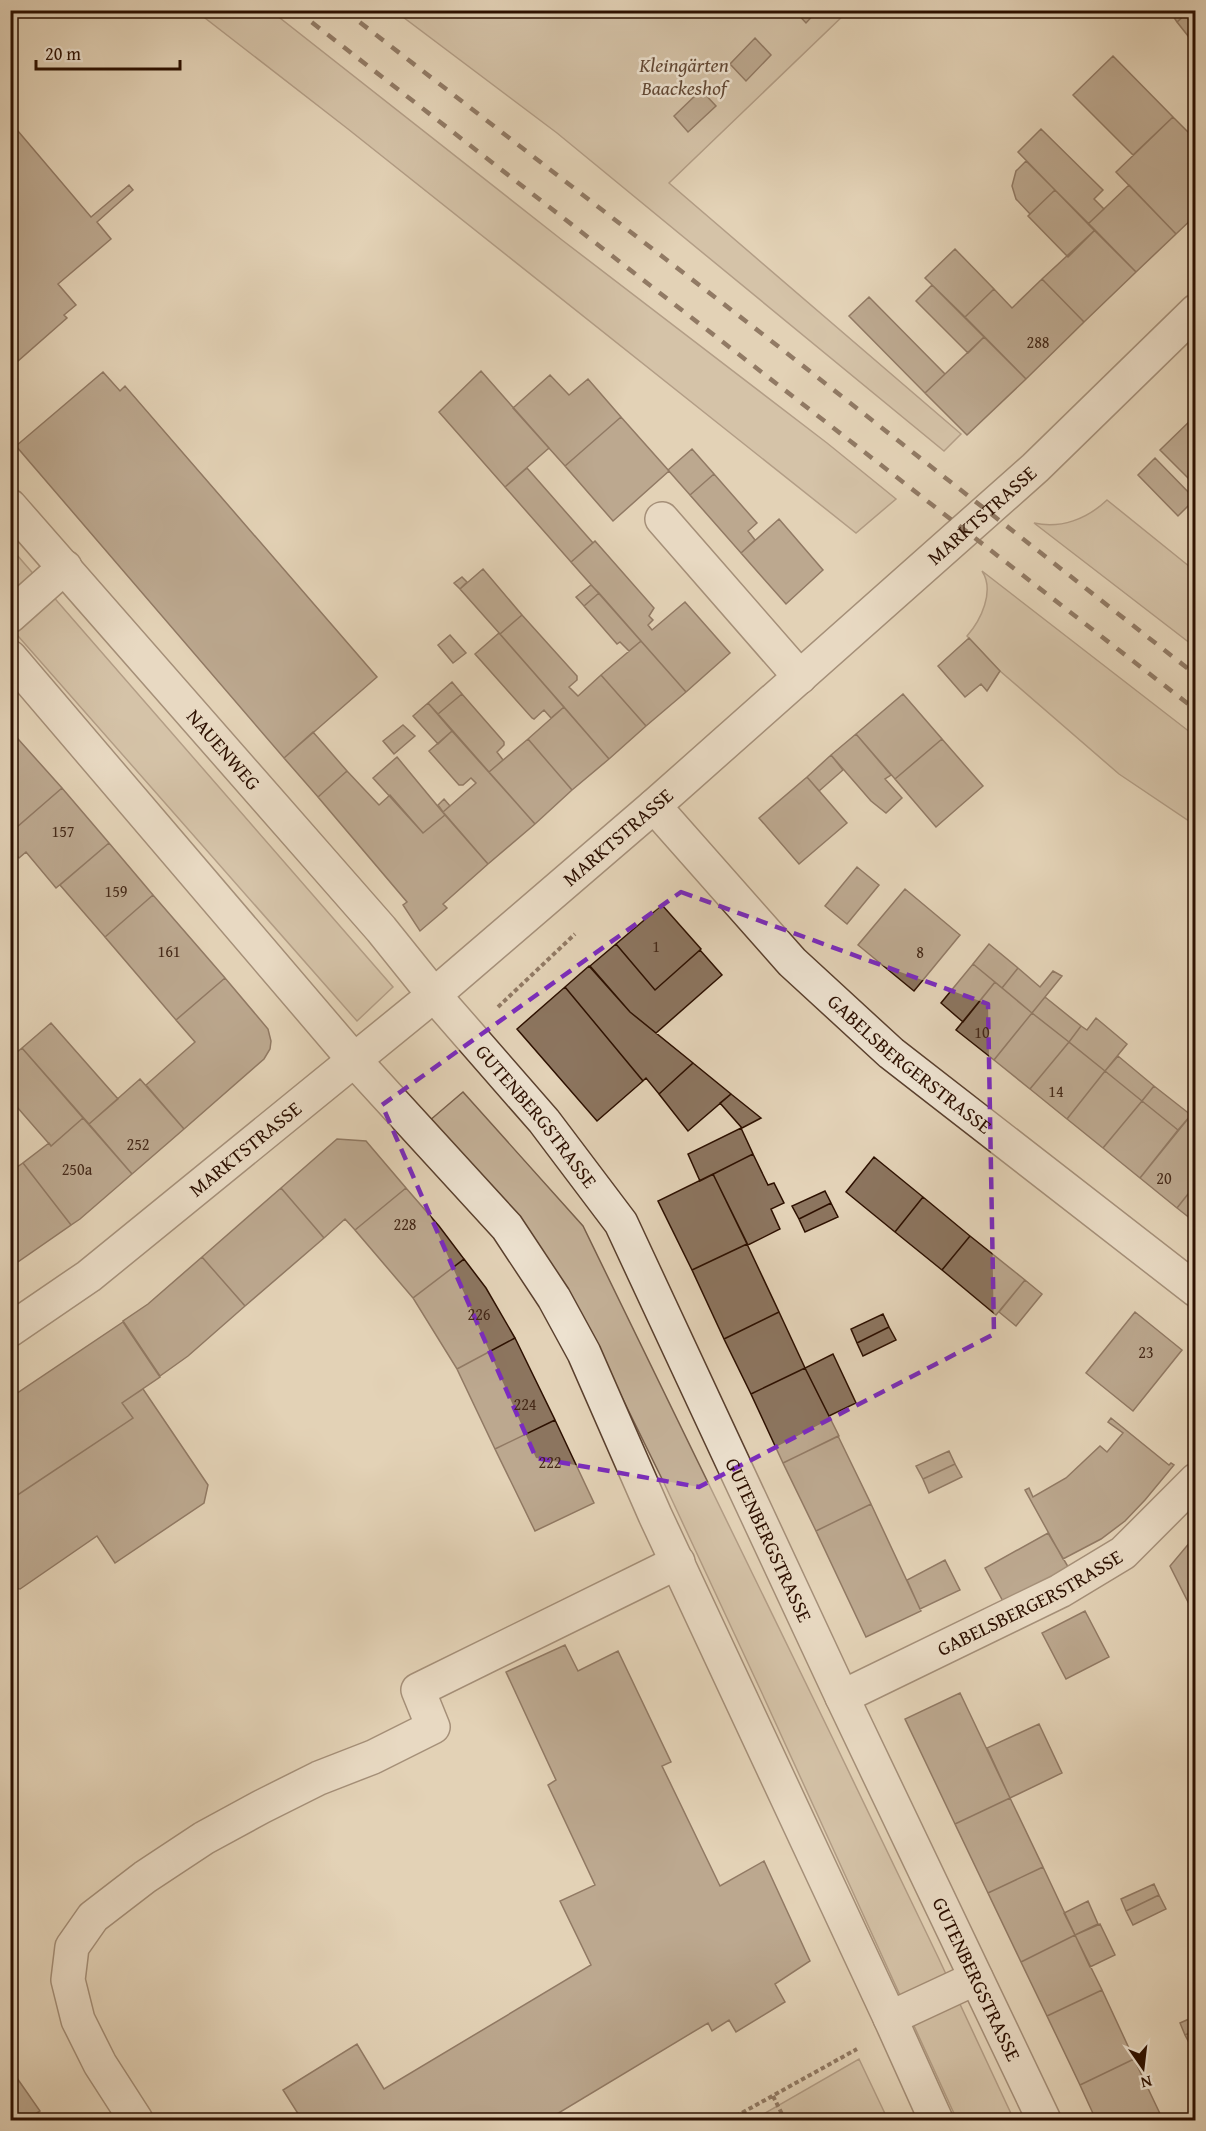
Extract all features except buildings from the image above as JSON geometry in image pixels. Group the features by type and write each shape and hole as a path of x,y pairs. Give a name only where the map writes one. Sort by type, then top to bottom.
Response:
{"street":[{"name":"MARKTSTRASSE","path":"10,1330 89,1276 355,1061 654,806 1035,468 1196,311"},
{"name":"NAUENWEG","path":"10,506 381,929 434,995"},
{"path":"662,519 800,677"},
{"path":"10,616 65,567"},
{"path":"10,657 355,1061 507,1227 554,1298 584,1353 655,1515 936,2121"},
{"name":"GABELSBERGERSTRASSE","path":"654,806 792,962 891,1053 1196,1290"},
{"name":"GUTENBERGSTRASSE","path":"434,995 544,1121 621,1223 842,1697 1044,2121"},
{"name":"GABELSBERGERSTRASSE","path":"842,1697 1060,1591 1123,1553 1196,1479"},
{"path":"136,2121 100,2064 78,2020 68,1980 72,1947 93,1917 145,1877 204,1838 319,1778 372,1757 433,1727 418,1690 678,1562"},
{"path":"890,2018 976,1978"}],"path":[{"path":"497,1013 499,1005 576,932"},
{"path":"729,2121 858,2049 852,2036 890,2018"},
{"path":"773,2096 785,2121"}],"highlighted area":[{"path":"681,892 988,1004 994,1334 699,1487 536,1458 382,1105"}],"green space":[{"path":"196,11 271,11 896,499 856,533"},
{"name":"Kleingärten Baackeshof","path":"395,11 848,11 669,183 961,434 944,451 557,133"},
{"path":"1107,500 1195,571 1195,647 1034,523 1054,525 1073,521 1091,512"},
{"path":"10,547 393,987 357,1021 11,628"},
{"path":"982,571 1195,736 1195,825 1119,774 1000,671 967,636 985,605 987,587"},
{"path":"463,1092 583,1226 833,1739 1014,2120 957,2120 761,1691 605,1363 429,1121"},
{"path":"859,2059 888,2120 753,2120"}],"railway":[{"path":"296,10 1196,710"},
{"path":"344,10 765,336 1196,675"}]}
